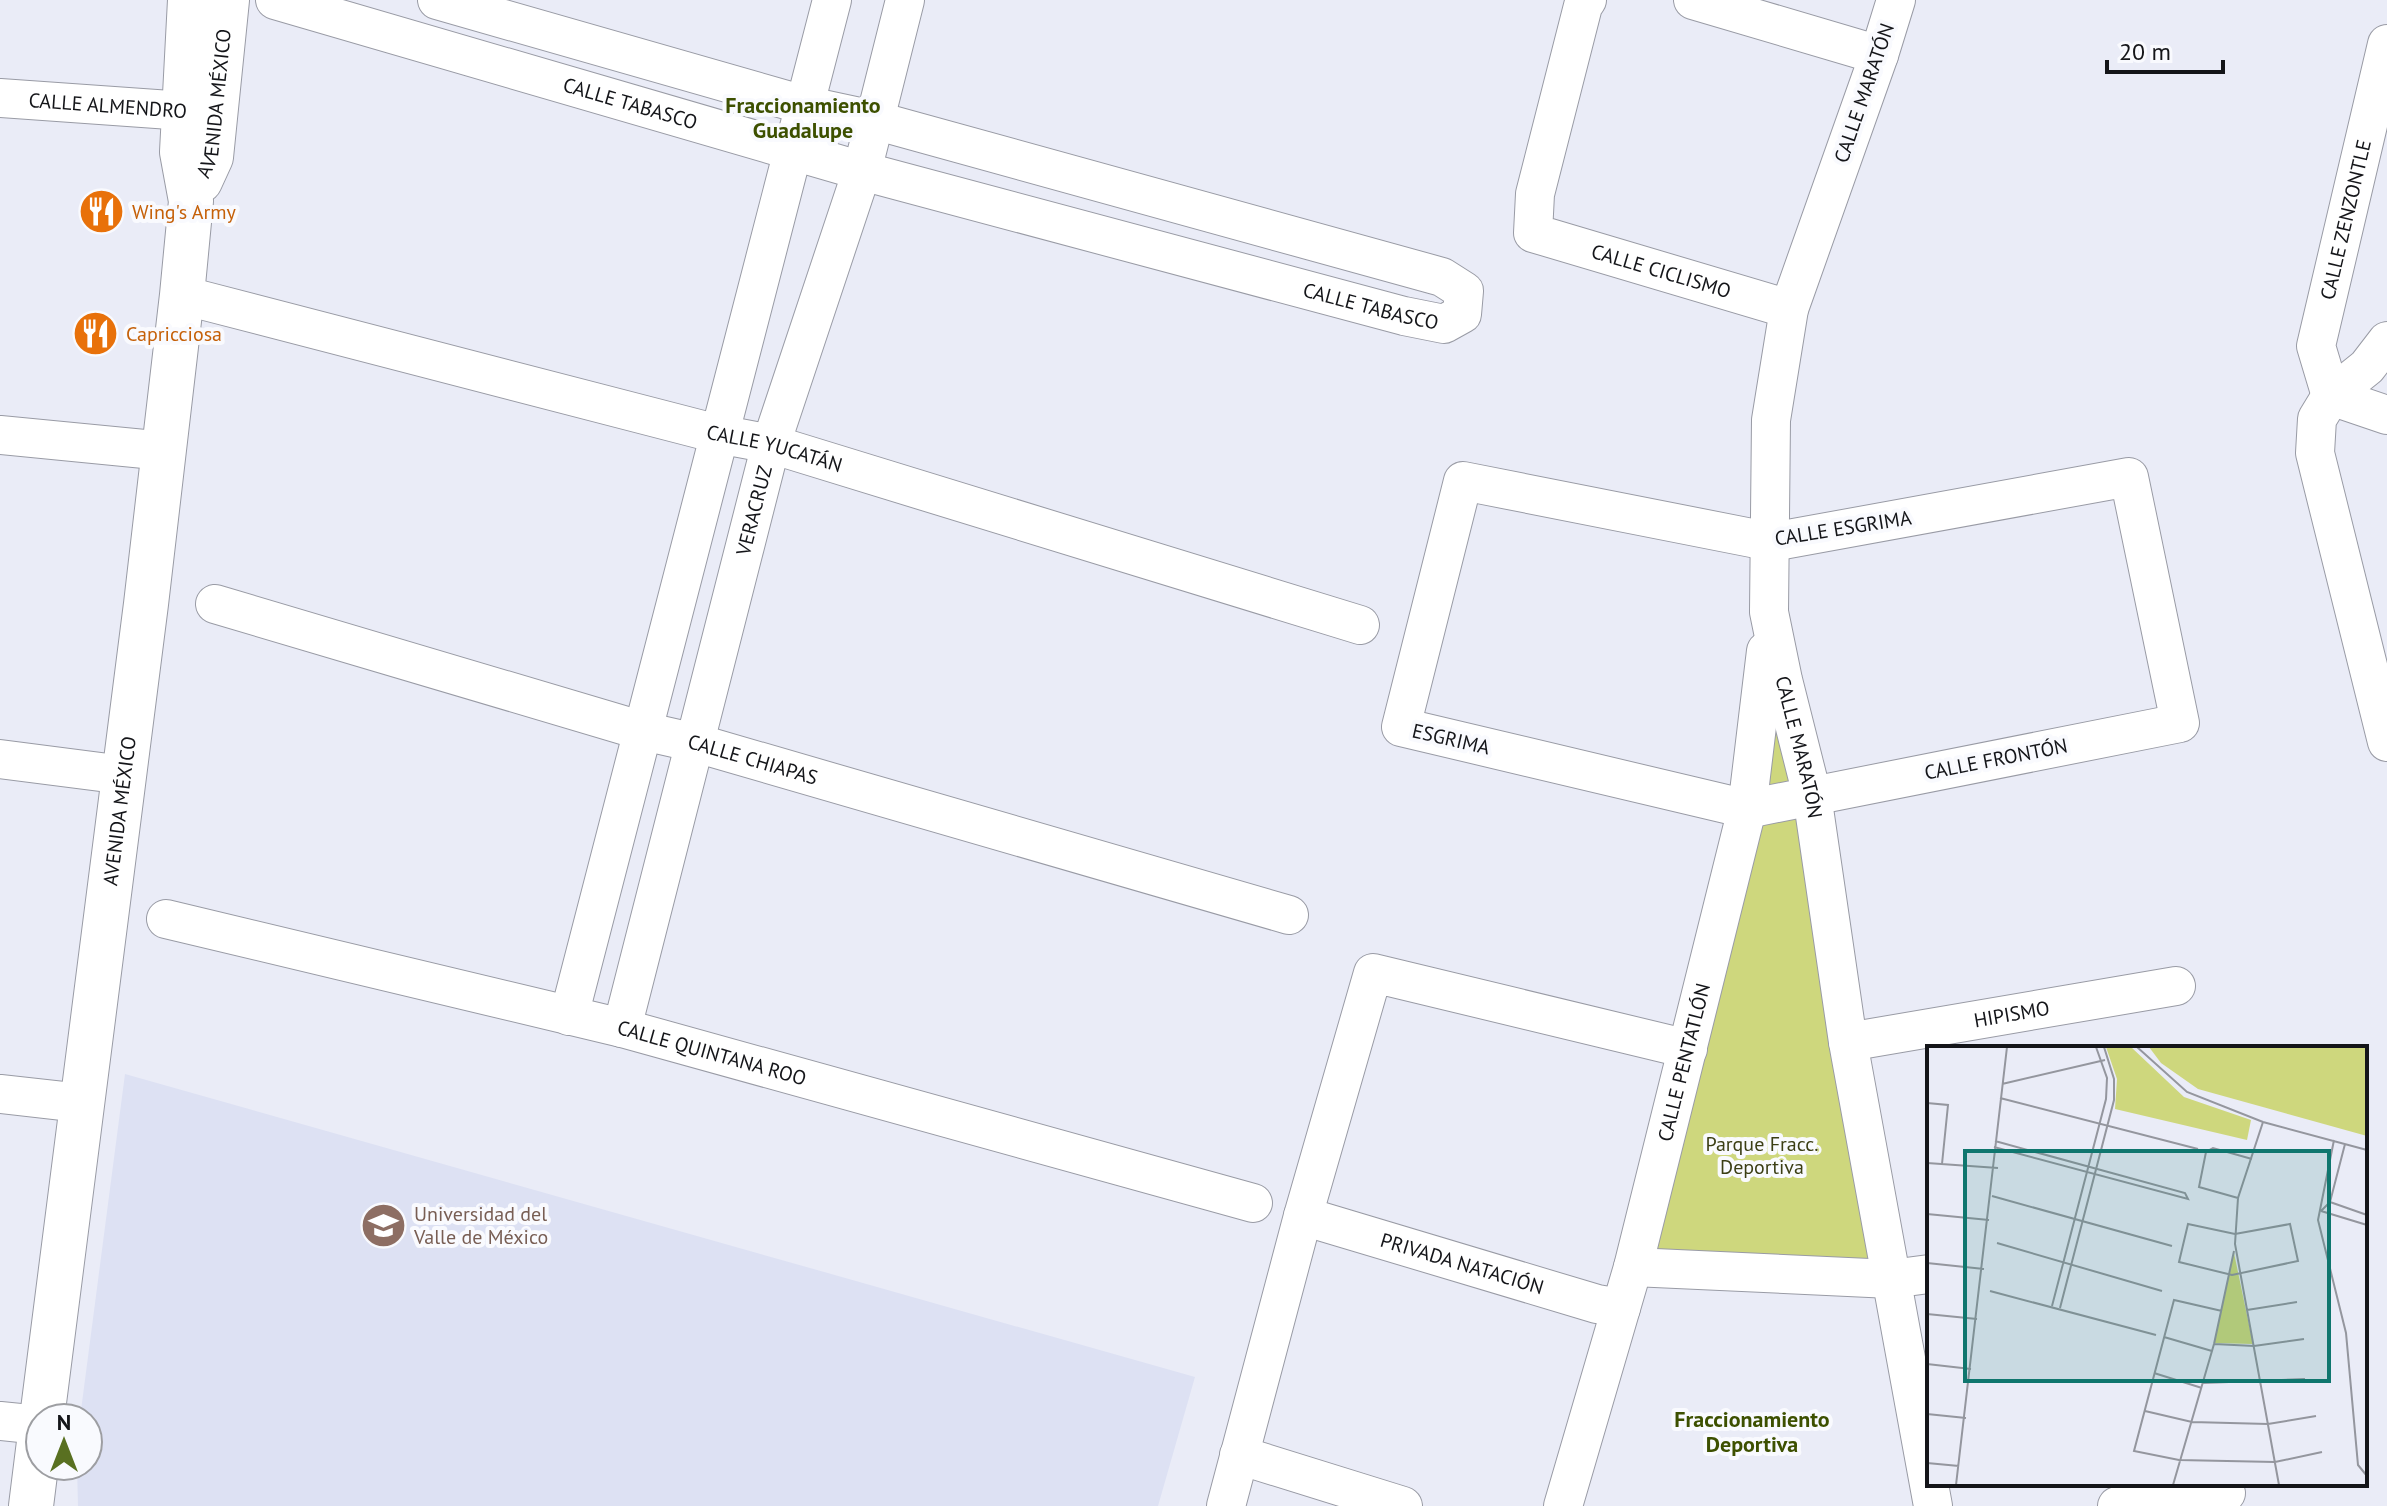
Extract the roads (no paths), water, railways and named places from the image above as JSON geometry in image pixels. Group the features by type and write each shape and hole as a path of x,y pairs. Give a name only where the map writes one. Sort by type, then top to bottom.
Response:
{"main road":[{"name":"AVENIDA MÉXICO","path":"190,0 200,112"},
{"name":"AVENIDA MÉXICO","path":"44,1402 165,451 191,201 182,152 200,112 227,0"},
{"path":"31,1506 34,1482"}],"street":[{"name":"CALLE TABASCO","path":"275,0 862,171 1404,316 1444,324 1462,314 1464,291 1442,277 874,120 804,105 437,0"},
{"path":"569,1016 832,0"},
{"name":"VERACRUZ","path":"622,1028 771,444 862,171 905,0"},
{"name":"CALLE CICLISMO","path":"1587,0 1535,194 1533,233 1789,309"},
{"path":"1693,0 1879,55"},
{"name":"CALLE MARATÓN","path":"1896,0 1789,309 1771,420 1769,612 1812,795 1848,1042 1927,1474"},
{"name":"CALLE ZENZONTLE","path":"2331,396 2316,346 2387,44"},
{"name":"CALLE ALMENDRO","path":"0,98 200,112"},
{"name":"CALLE YUCATÁN","path":"182,295 718,434 771,444 1360,625"},
{"path":"2387,341 2367,367 2331,396 2317,419 2315,453 2387,742"},
{"path":"2331,396 2387,415"},
{"path":"0,435 165,451"},
{"name":"CALLE ESGRIMA","path":"1463,481 1772,542 2129,477 2180,723"},
{"name":"ESGRIMA","path":"1463,481 1401,727 1747,809"},
{"name":"CALLE CHIAPAS","path":"215,604 643,731 696,743 1289,915"},
{"name":"CALLE PENTATLÓN","path":"1563,1506 1633,1267 1747,809 1769,612"},
{"name":"CALLE FRONTÓN","path":"1747,809 2180,723"},
{"path":"0,759 124,775"},
{"name":"CALLE QUINTANA ROO","path":"166,919 622,1028 1253,1203"},
{"path":"1226,1506 1303,1216 1373,973 1688,1049"},
{"name":"HIPISMO","path":"1848,1042 2176,986"},
{"path":"0,1094 81,1103"},
{"name":"PRIVADA NATACIÓN","path":"1303,1216 1597,1304 1621,1308"},
{"path":"1633,1267 1891,1279 1927,1274"},
{"path":"0,1421 24,1423"},
{"path":"1239,1455 1403,1506"},
{"name":"CALLE MARATÓN","path":"1929,1486 1933,1506"},
{"path":"2117,1506 2226,1493"}],"place":[{"name":"Wing's Army","path":"101,212"},
{"name":"Capricciosa","path":"95,334"},
{"name":"Universidad del Valle de México","path":"383,1226"}],"district":[{"name":"Fraccionamiento Guadalupe","path":"803,118"},
{"name":"Fraccionamiento Deportiva","path":"1752,1432"}],"park label":[{"name":"Parque Fracc. Deportiva","path":"1762,1156"}]}
